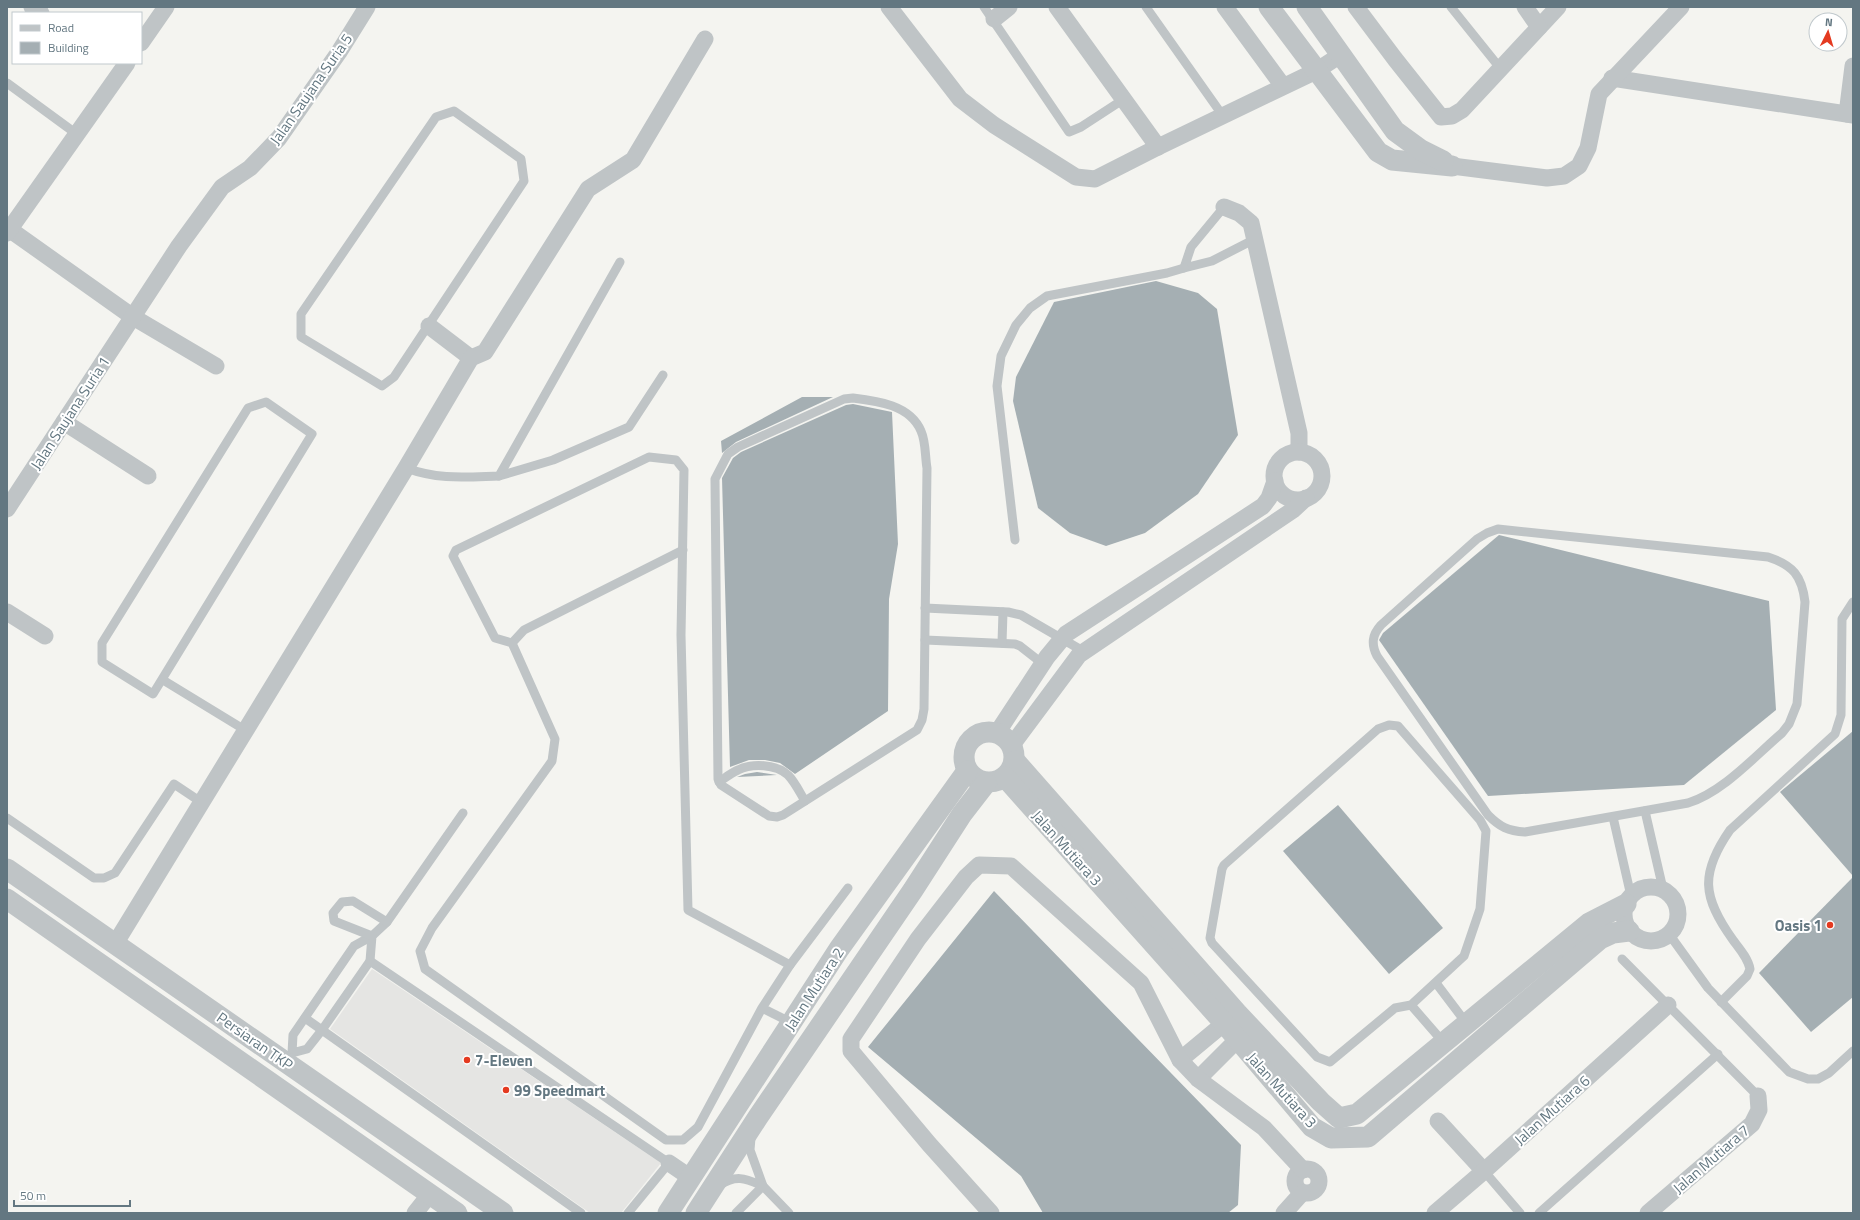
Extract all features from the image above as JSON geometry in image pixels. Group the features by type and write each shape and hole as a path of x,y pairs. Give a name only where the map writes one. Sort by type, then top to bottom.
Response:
{"street":[{"name":"Jalan Saujana Suria 5","path":"133,317 179,246 222,187 250,168 279,138 339,52 367,7"},
{"path":"889,7 960,99 994,125 1076,177 1095,179 1316,71 1342,54"},
{"path":"989,13 1009,7"},
{"path":"1057,7 1158,147"},
{"path":"1225,7 1283,86"},
{"path":"1269,7 1378,152 1392,160 1547,178 1564,176 1579,166 1588,148 1599,94 1612,78 1681,7"},
{"path":"1307,7 1342,54 1395,132 1421,150 1452,166"},
{"path":"1356,7 1395,60 1441,117 1452,116 1462,110 1558,7"},
{"path":"1525,7 1539,26"},
{"path":"142,41 160,9"},
{"path":"115,944 406,468 471,358 485,352 588,189 633,160 705,39"},
{"path":"121,65 78,135 8,231 133,317 216,366"},
{"path":"1612,78 1850,115 1853,66"},
{"path":"1224,207 1239,213 1251,223 1299,433 1299,452"},
{"name":"Jalan Saujana Suria 1","path":"7,508 133,317"},
{"path":"429,326 471,358"},
{"path":"64,422 148,476"},
{"path":"1299,452 1314,458 1322,471 1320,486 1316,492 1306,498 1293,510 1083,651 1070,665 1003,760 1043,664 1066,634 1263,506 1269,498 1275,481 1275,470 1278,463 1291,453 1299,452"},
{"path":"1275,481 1281,493 1287,497 1295,500 1306,498"},
{"path":"7,612 45,636"},
{"path":"967,771 963,755 965,747 976,735 984,732 1003,760"},
{"name":"Jalan Mutiara 3","path":"967,771 979,781 1003,760 1237,1026 1312,1127 1331,1138 1368,1137 1600,939 1613,933 1630,931"},
{"name":"Jalan Mutiara 2","path":"696,1213 758,1117 914,890 962,814 1003,760"},
{"name":"Jalan Mutiara 2","path":"668,1213 839,949 967,771"},
{"path":"991,1213 928,1144 851,1051 851,1039 918,939 966,877 980,865 1011,866 1141,983 1180,1060 1198,1079 1264,1128 1303,1170 1312,1170 1316,1173 1319,1183 1313,1192 1302,1193 1284,1213"},
{"name":"Persiaran TKP","path":"7,869 115,944 288,1057 503,1213"},
{"path":"1646,887 1663,889 1673,898 1678,910 1678,919 1670,934 1653,941 1640,938 1630,931 1625,922 1624,913 1628,900 1638,890 1646,887"},
{"name":"Persiaran TKP","path":"7,899 457,1213"},
{"name":"Jalan Mutiara 3","path":"1237,1026 1339,1118 1357,1114 1589,923 1628,900"},
{"name":"Jalan Mutiara 6","path":"1435,1213 1484,1171 1668,1005"},
{"path":"1180,1060 1237,1026"},
{"path":"1198,1079 1237,1026"},
{"name":"Jalan Mutiara 7","path":"1648,1213 1752,1124 1759,1110 1758,1096"},
{"path":"1438,1121 1484,1171"},
{"path":"669,1163 691,1178"},
{"path":"415,1213 430,1194"}],"lane":[{"path":"1146,7 1223,116"},
{"path":"1451,7 1500,68"},
{"path":"989,13 1069,132 1081,127 1124,99"},
{"path":"7,83 78,135"},
{"path":"454,111 521,159 524,181 429,326 394,377 382,386 301,337 301,314 436,117 454,111"},
{"path":"1184,268 1191,247 1224,207"},
{"path":"1015,540 997,386 1001,356 1016,325 1030,308 1047,296 1167,273 1212,261 1255,239"},
{"path":"500,476 620,262"},
{"path":"406,468 425,475 447,478 500,476 553,460 629,427 663,375"},
{"path":"844,399 865,400 899,408 907,412 922,433 927,468 925,608 924,710 922,720 917,730 783,815 769,816 719,782 717,772 715,479 728,454 746,442 844,399"},
{"path":"266,402 312,434 163,680 153,694 102,662 102,643 248,408 266,402"},
{"path":"790,965 688,910 682,635 684,470 676,460 649,457 456,550 453,556 495,638 512,643 555,739 552,761 432,928 420,951 425,969 666,1140 683,1140 698,1127 762,1008 790,965 848,888"},
{"path":"1498,529 1510,530 1768,557 1783,562 1795,572 1803,586 1805,602 1797,704 1789,724 1782,733 1716,790 1703,798 1688,803 1613,817 1525,832 1510,831 1498,825 1488,815 1377,656 1373,640 1381,625 1477,539 1487,532 1498,529"},
{"path":"512,643 524,630 683,550"},
{"path":"1721,1002 1747,976 1750,969 1748,961 1722,924 1714,908 1707,883 1710,866 1717,848 1730,830 1835,734 1841,715 1842,619 1853,602"},
{"path":"925,608 1003,612 1021,615 1083,651"},
{"path":"1002,643 1003,612"},
{"path":"925,640 1002,643 1020,646 1043,664"},
{"path":"163,680 246,730"},
{"path":"1389,725 1398,726 1480,820 1486,831 1480,909 1464,956 1411,1005 1395,1008 1330,1062 1324,1061 1317,1057 1212,943 1210,938 1222,869 1224,865 1378,729 1389,725"},
{"path":"719,782 738,770 755,766 772,768 783,772 789,777 805,801"},
{"path":"7,818 94,878 104,878 115,873 174,784 201,802"},
{"path":"1645,811 1663,889"},
{"path":"288,1057 293,1035 354,946 372,936 386,922 463,813"},
{"path":"1613,817 1628,900"},
{"path":"372,936 334,921 333,913 342,902 353,901 386,922"},
{"path":"1670,934 1708,988 1790,1072 1808,1079 1818,1078 1829,1073 1853,1051"},
{"path":"288,1057 307,1049 370,961 372,936"},
{"path":"1622,958 1758,1096"},
{"path":"370,961 669,1163 628,1213"},
{"path":"1436,983 1467,1024"},
{"path":"1411,1005 1444,1043"},
{"path":"762,1008 792,1023"},
{"path":"305,1018 581,1213"},
{"path":"1539,1213 1718,1054"},
{"path":"758,1117 751,1137 750,1150 763,1186"},
{"path":"1484,1171 1520,1213"},
{"path":"710,1192 725,1182 736,1178 745,1178 763,1186 789,1213"},
{"path":"736,1213 763,1186"}],"shaded area":[{"path":"372,969 661,1163 621,1213 590,1213 330,1029"}],"building":[{"path":"1156,281 1198,293 1217,309 1238,435 1198,494 1145,533 1106,546 1070,533 1038,508 1013,401 1016,377 1054,302"},
{"path":"802,397 833,397 736,442 722,453 721,441"},
{"path":"853,404 892,412 898,544 889,599 888,711 795,774 780,763 765,760 749,760 730,767 722,478 733,458 741,452 846,405"},
{"path":"1499,535 1769,601 1776,710 1684,785 1488,796 1379,640 1383,633"},
{"path":"1853,731 1853,876 1780,792"},
{"path":"757,772 777,775 737,777 745,774"},
{"path":"1338,805 1443,928 1389,974 1283,851"},
{"name":"Oasis 1","path":"1853,877 1853,997 1811,1032 1759,973"},
{"path":"994,891 1241,1145 1238,1205 1228,1213 1043,1213 1021,1176 868,1047"}],"place":[{"name":"Oasis 1","path":"1830,925"},
{"name":"7-Eleven","path":"467,1060"},
{"name":"99 Speedmart","path":"506,1090"}]}
